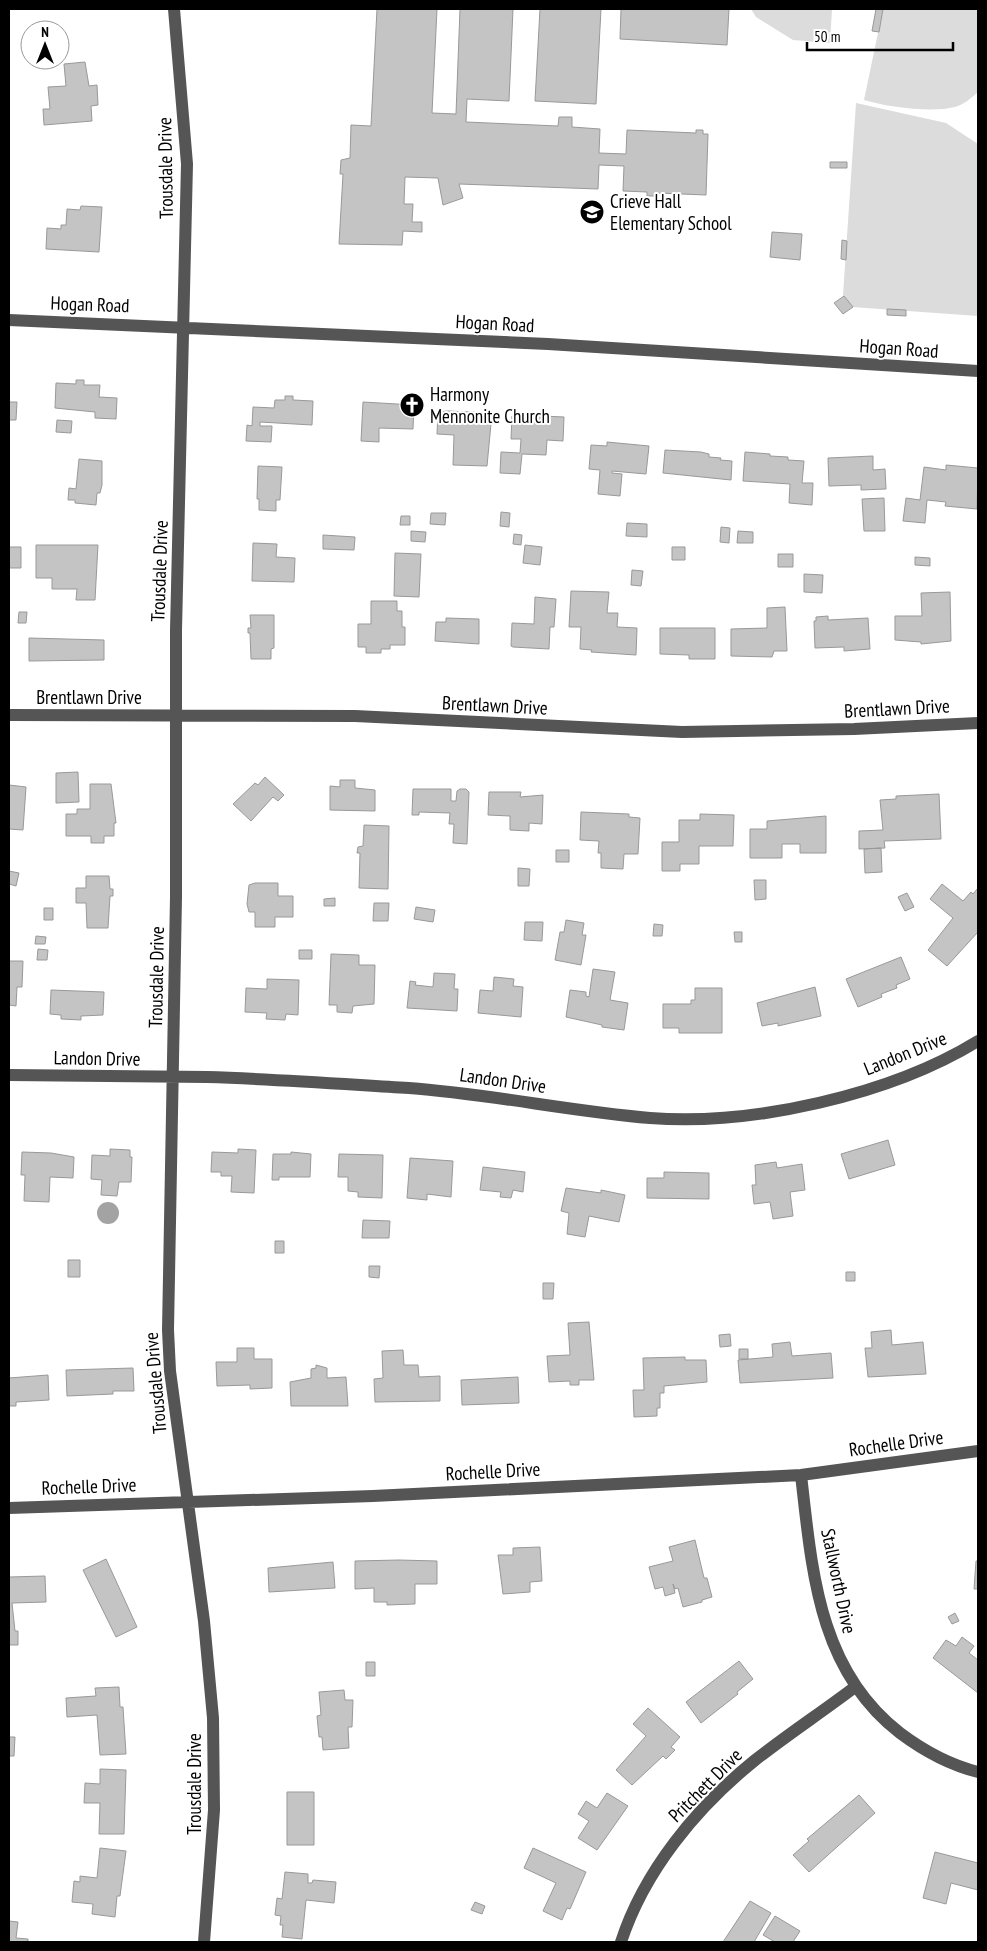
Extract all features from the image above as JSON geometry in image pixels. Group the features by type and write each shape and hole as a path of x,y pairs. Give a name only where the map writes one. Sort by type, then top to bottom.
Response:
{"street":[{"name":"Trousdale Drive","path":"174,9 187,164 175,716 176,897 174,1077 168,1330 170,1371 204,1621 214,1746 213,1840 204,1942"},
{"name":"Hogan Road","path":"9,320 584,346 978,372"},
{"name":"Brentlawn Drive","path":"9,715 355,716 682,732 854,729 978,723"},
{"name":"Landon Drive","path":"9,1074 174,1077 332,1083 445,1091 584,1112 652,1118 722,1118 786,1110 860,1091 923,1068 978,1041"},
{"name":"Rochelle Drive","path":"9,1508 373,1496 801,1474 978,1451"},
{"name":"Stallworth Drive","path":"801,1474 818,1593 830,1638 855,1687 880,1716 906,1738 936,1756 978,1772"},
{"name":"Pritchett Drive","path":"621,1942 630,1918 651,1877 670,1849 694,1820 754,1761 855,1687"}],"shaded area":[{"path":"751,9 832,9 830,43 793,40 756,17"},
{"path":"883,9 978,9 978,92 968,101 945,109 910,108 864,100"},
{"path":"856,103 946,123 978,144 978,316 852,307 843,295"},
{"path":"108,1202 116,1205 119,1213 116,1221 108,1224 100,1221 97,1213 100,1205"}],"building":[{"path":"377,9 437,9 432,113 456,114 460,9 513,9 509,101 467,99 466,122 558,126 559,117 572,117 572,127 600,129 599,153 626,154 627,130 696,133 696,130 703,130 703,134 708,134 706,195 657,193 656,196 647,196 647,192 623,191 624,166 599,165 598,189 459,184 463,198 443,205 438,178 405,177 404,204 413,204 412,222 422,222 422,232 403,231 402,245 339,244 343,174 340,174 341,160 350,158 351,125 371,126"},
{"path":"540,9 601,9 596,104 535,101"},
{"path":"621,9 729,9 727,45 620,39"},
{"path":"876,9 883,9 879,32 872,31"},
{"path":"85,62 89,86 97,85 98,105 91,106 92,121 44,125 43,109 50,109 48,87 66,86 65,70 70,70 70,63"},
{"path":"830,162 847,162 847,168 830,168"},
{"path":"81,206 102,207 99,252 46,249 47,228 61,229 61,225 66,225 67,209 80,210"},
{"path":"772,232 802,234 800,260 770,257"},
{"path":"842,240 847,241 846,260 841,259"},
{"path":"844,296 853,307 843,314 834,303"},
{"path":"887,309 906,310 906,316 887,315"},
{"path":"76,380 84,380 84,385 100,385 99,397 117,398 116,419 95,418 95,412 55,408 56,383 76,384"},
{"path":"285,396 293,396 293,400 313,401 312,425 260,422 260,426 272,426 271,442 246,441 247,425 252,426 253,407 274,408 275,400 285,400"},
{"path":"9,402 17,402 16,420 9,420"},
{"path":"363,402 414,405 413,429 379,428 379,442 361,441"},
{"path":"438,412 492,413 487,466 453,465 454,435 437,434"},
{"path":"512,416 564,417 563,441 547,440 546,455 522,454 520,474 500,473 501,452 520,453 521,439 511,439"},
{"path":"57,420 72,421 71,433 56,432"},
{"path":"607,442 649,446 646,474 612,471 612,473 622,474 620,496 598,494 600,470 589,469 591,445 607,446"},
{"path":"665,450 701,452 709,454 709,457 732,461 731,480 663,473"},
{"path":"745,452 770,454 770,456 788,457 788,460 804,461 802,483 813,483 812,505 789,503 790,484 743,481"},
{"path":"873,456 873,470 885,469 886,489 861,490 861,485 829,486 828,458"},
{"path":"79,459 102,461 102,485 100,493 97,493 96,505 75,503 75,500 68,500 69,488 76,489"},
{"path":"946,465 978,468 977,509 945,506 946,502 927,500 925,523 903,521 906,498 920,500 924,467 946,470"},
{"path":"258,466 282,467 280,500 276,500 276,511 259,510 259,499 257,499"},
{"path":"884,498 885,531 864,531 862,499"},
{"path":"501,512 510,513 509,527 500,526"},
{"path":"431,513 446,513 445,525 430,524"},
{"path":"401,516 410,516 410,525 400,525"},
{"path":"627,523 647,524 647,537 626,536"},
{"path":"721,527 730,528 729,543 720,542"},
{"path":"411,531 426,532 425,542 411,541"},
{"path":"738,531 753,532 753,543 737,543"},
{"path":"514,534 522,535 521,545 513,544"},
{"path":"323,535 355,537 354,550 323,549"},
{"path":"253,543 277,544 276,557 295,558 294,582 252,581"},
{"path":"36,545 98,545 95,600 76,600 77,589 52,589 52,578 36,578"},
{"path":"525,545 542,547 540,565 523,563"},
{"path":"9,547 21,547 21,568 9,568"},
{"path":"672,547 685,547 685,560 672,560"},
{"path":"395,553 421,554 419,597 394,596"},
{"path":"778,554 793,554 793,567 778,567"},
{"path":"915,557 930,558 930,566 915,565"},
{"path":"632,570 643,571 641,586 631,585"},
{"path":"804,574 823,575 822,593 804,592"},
{"path":"571,591 609,592 607,613 618,613 617,627 637,628 636,655 591,652 592,650 580,649 581,627 569,627"},
{"path":"950,592 951,641 921,644 921,642 895,640 895,616 922,616 921,593"},
{"path":"535,597 556,599 554,627 550,627 549,649 513,647 511,646 512,623 534,624"},
{"path":"371,601 397,601 397,611 402,611 402,627 405,627 405,645 390,645 390,649 381,649 381,653 366,653 366,647 358,647 358,624 371,624"},
{"path":"785,607 787,651 774,651 772,657 731,656 731,629 767,628 767,608"},
{"path":"19,612 27,612 26,623 18,623"},
{"path":"250,615 274,615 274,648 271,649 271,659 251,659 250,633 248,633 248,628 251,628"},
{"path":"828,616 828,620 868,618 870,649 844,651 844,647 815,648 814,621 816,621 816,617"},
{"path":"446,618 479,619 479,644 435,641 436,622 446,622"},
{"path":"660,628 715,628 715,659 689,659 689,655 660,654"},
{"path":"29,638 104,640 104,660 29,661"},
{"path":"78,772 79,802 56,803 56,773"},
{"path":"265,777 284,795 278,801 273,797 251,821 233,804 255,783 258,785"},
{"path":"340,780 355,780 355,788 375,790 375,811 330,810 330,786 340,787"},
{"path":"90,784 111,784 116,823 114,823 114,836 104,836 104,843 91,843 91,836 66,836 66,814 77,814 77,809 90,809"},
{"path":"9,785 26,787 23,830 9,829"},
{"path":"413,789 451,789 451,801 456,801 457,791 460,789 466,789 469,792 467,844 453,843 454,824 449,824 450,813 419,812 419,815 412,815"},
{"path":"489,792 521,792 520,797 543,795 542,824 529,823 529,831 510,830 510,816 488,815"},
{"path":"939,794 941,839 884,841 885,848 859,849 859,831 883,830 880,800 896,799 896,796"},
{"path":"581,812 629,814 629,817 640,818 638,854 624,854 623,869 601,868 601,853 598,853 599,841 580,840"},
{"path":"700,814 734,815 733,846 699,846 699,864 680,864 680,871 662,871 662,842 679,842 679,820 700,820"},
{"path":"826,816 826,853 800,853 800,844 782,844 782,858 750,858 750,829 767,829 767,821"},
{"path":"364,825 389,826 388,889 359,888 360,853 357,853 358,847 363,846"},
{"path":"881,848 882,872 865,873 864,849"},
{"path":"556,850 569,850 569,862 556,862"},
{"path":"518,868 530,869 529,886 518,886"},
{"path":"9,871 19,873 16,886 9,884"},
{"path":"86,876 109,876 110,889 113,889 113,896 110,896 108,928 87,928 86,903 76,903 76,888 86,888"},
{"path":"754,880 766,880 766,899 755,900"},
{"path":"255,883 278,883 278,896 293,896 293,917 275,917 275,927 255,927 255,912 249,912 247,904 249,885"},
{"path":"942,884 963,901 971,892 973,894 978,888 978,932 947,966 928,950 953,918 930,899"},
{"path":"907,893 914,907 905,911 898,897"},
{"path":"335,898 335,906 324,906 324,899"},
{"path":"374,903 389,903 388,921 373,921"},
{"path":"416,907 435,910 433,922 414,919"},
{"path":"44,908 53,908 53,920 44,920"},
{"path":"566,920 584,923 582,935 586,935 581,965 555,960 560,932 564,932"},
{"path":"525,922 543,922 542,941 524,940"},
{"path":"654,924 663,925 662,936 653,936"},
{"path":"734,932 742,932 742,942 735,942"},
{"path":"36,936 46,937 45,944 35,944"},
{"path":"38,949 48,950 47,960 37,960"},
{"path":"299,950 312,950 312,959 299,959"},
{"path":"331,954 359,955 359,965 375,965 374,1004 353,1006 352,1013 337,1012 337,1005 329,1005"},
{"path":"901,957 910,979 896,985 897,988 881,994 882,997 858,1007 846,979"},
{"path":"9,961 23,961 22,987 17,987 16,1006 9,1005"},
{"path":"593,969 615,972 610,1000 628,1003 624,1030 602,1027 602,1025 566,1017 570,990 586,992 586,996 589,997"},
{"path":"434,973 455,974 454,989 458,989 457,1011 407,1008 410,981 416,982 415,985 433,987"},
{"path":"494,977 514,979 513,986 523,987 521,1017 478,1013 480,990 493,991"},
{"path":"267,979 299,980 298,1015 286,1014 285,1020 266,1019 267,1013 245,1012 246,988 267,989"},
{"path":"815,987 821,1016 778,1026 778,1023 762,1026 757,1003"},
{"path":"695,988 722,988 722,1033 679,1033 679,1028 663,1028 663,1004 691,1004 691,1000 695,1000"},
{"path":"51,990 104,992 103,1015 81,1016 81,1020 61,1019 61,1015 50,1014"},
{"path":"888,1140 895,1165 849,1179 841,1154"},
{"path":"110,1149 130,1150 130,1157 132,1157 131,1182 119,1182 117,1196 101,1195 102,1180 91,1179 92,1155 110,1156"},
{"path":"238,1149 256,1150 254,1193 231,1192 232,1176 221,1176 221,1172 211,1172 212,1152 238,1153"},
{"path":"22,1152 51,1153 74,1157 73,1178 50,1177 49,1202 24,1201 25,1175 21,1175"},
{"path":"291,1152 311,1154 310,1177 279,1177 279,1180 272,1180 273,1154 291,1154"},
{"path":"339,1154 383,1155 382,1198 358,1197 358,1192 348,1191 348,1177 338,1177"},
{"path":"410,1158 453,1161 451,1197 427,1194 427,1200 407,1198"},
{"path":"776,1162 777,1168 802,1164 805,1190 790,1192 793,1216 773,1219 770,1202 754,1204 752,1185 756,1185 755,1165"},
{"path":"483,1167 525,1172 523,1192 513,1190 511,1198 500,1197 501,1192 480,1190"},
{"path":"664,1172 709,1173 709,1199 647,1198 647,1178 664,1178"},
{"path":"566,1188 601,1193 601,1190 625,1195 619,1222 589,1216 585,1237 567,1234 569,1213 561,1211"},
{"path":"363,1220 390,1221 389,1238 362,1238"},
{"path":"275,1241 284,1241 284,1253 275,1253"},
{"path":"68,1260 80,1260 80,1277 68,1277"},
{"path":"369,1266 380,1266 379,1278 369,1277"},
{"path":"846,1272 855,1272 855,1281 846,1281"},
{"path":"543,1283 554,1283 553,1299 543,1299"},
{"path":"589,1322 594,1380 579,1380 579,1385 570,1385 570,1381 549,1382 547,1356 570,1355 568,1323"},
{"path":"891,1330 892,1345 923,1342 926,1374 868,1377 865,1348 872,1348 871,1332"},
{"path":"730,1334 731,1346 720,1347 719,1335"},
{"path":"790,1342 792,1356 831,1353 833,1378 740,1383 738,1360 773,1357 772,1344"},
{"path":"237,1348 254,1348 254,1359 272,1359 272,1388 250,1389 250,1385 217,1386 216,1362 237,1362"},
{"path":"739,1349 748,1349 748,1359 739,1359"},
{"path":"403,1350 404,1365 418,1365 419,1377 440,1376 440,1401 375,1402 374,1379 383,1378 382,1351"},
{"path":"685,1357 685,1360 706,1360 707,1382 664,1386 664,1393 660,1393 660,1408 657,1408 657,1416 634,1417 633,1390 644,1390 643,1358"},
{"path":"316,1365 327,1368 327,1378 346,1377 348,1406 291,1406 290,1382 311,1378 311,1369 316,1368"},
{"path":"133,1368 134,1391 113,1391 113,1394 67,1396 66,1370"},
{"path":"48,1375 49,1400 16,1402 16,1406 9,1406 9,1378"},
{"path":"518,1377 519,1403 462,1405 461,1380"},
{"path":"695,1540 704,1578 707,1578 712,1597 683,1607 678,1588 675,1589 673,1584 675,1593 665,1596 663,1587 655,1589 649,1567 673,1561 669,1547"},
{"path":"540,1547 542,1581 530,1582 530,1592 503,1594 498,1555 513,1555 513,1548"},
{"path":"106,1559 137,1627 116,1637 83,1570"},
{"path":"355,1561 437,1561 437,1584 415,1584 415,1604 387,1605 387,1602 374,1602 374,1588 355,1589"},
{"path":"976,1561 978,1561 978,1589 974,1589"},
{"path":"333,1562 335,1588 269,1592 268,1568"},
{"path":"45,1576 46,1602 12,1603 15,1631 18,1631 18,1645 9,1645 9,1577"},
{"path":"955,1613 959,1621 952,1624 948,1617"},
{"path":"962,1637 974,1646 969,1653 978,1660 978,1693 933,1658 946,1640 956,1646"},
{"path":"739,1661 753,1679 737,1692 738,1694 701,1723 686,1702"},
{"path":"366,1662 375,1662 375,1676 366,1676"},
{"path":"119,1687 120,1707 123,1707 126,1754 100,1755 97,1715 67,1717 66,1698 96,1696 95,1688"},
{"path":"344,1690 345,1700 353,1700 352,1727 348,1727 349,1748 323,1750 322,1737 319,1737 317,1716 321,1715 319,1692"},
{"path":"648,1708 680,1737 671,1747 675,1750 666,1759 663,1756 632,1785 616,1770 646,1736 633,1724"},
{"path":"9,1737 15,1737 14,1756 9,1756"},
{"path":"100,1769 126,1770 124,1834 99,1834 100,1803 84,1803 85,1783 100,1784"},
{"path":"287,1792 314,1792 314,1845 287,1845"},
{"path":"607,1793 628,1806 597,1850 578,1838 589,1821 578,1814 586,1801 597,1808"},
{"path":"859,1795 875,1813 809,1872 793,1855 809,1841 807,1839"},
{"path":"100,1848 126,1851 115,1917 92,1914 93,1904 72,1902 74,1881 80,1882 80,1876 97,1878"},
{"path":"533,1848 586,1872 570,1909 567,1908 562,1920 543,1911 556,1883 524,1868"},
{"path":"935,1852 978,1863 978,1890 951,1883 946,1904 923,1898"},
{"path":"285,1872 308,1874 308,1883 312,1883 313,1880 336,1882 334,1903 306,1900 302,1939 282,1937 283,1925 280,1925 281,1916 275,1915 277,1898 282,1899"},
{"path":"750,1901 771,1913 754,1942 723,1942"},
{"path":"475,1902 485,1906 482,1914 471,1910"},
{"path":"775,1916 800,1931 793,1942 775,1942 763,1935"},
{"path":"9,1921 18,1922 16,1938 28,1939 28,1942 9,1942"}],"place":[{"name":"Crieve Hall Elementary School","path":"592,212"},
{"name":"Harmony Mennonite Church","path":"412,405"}]}
